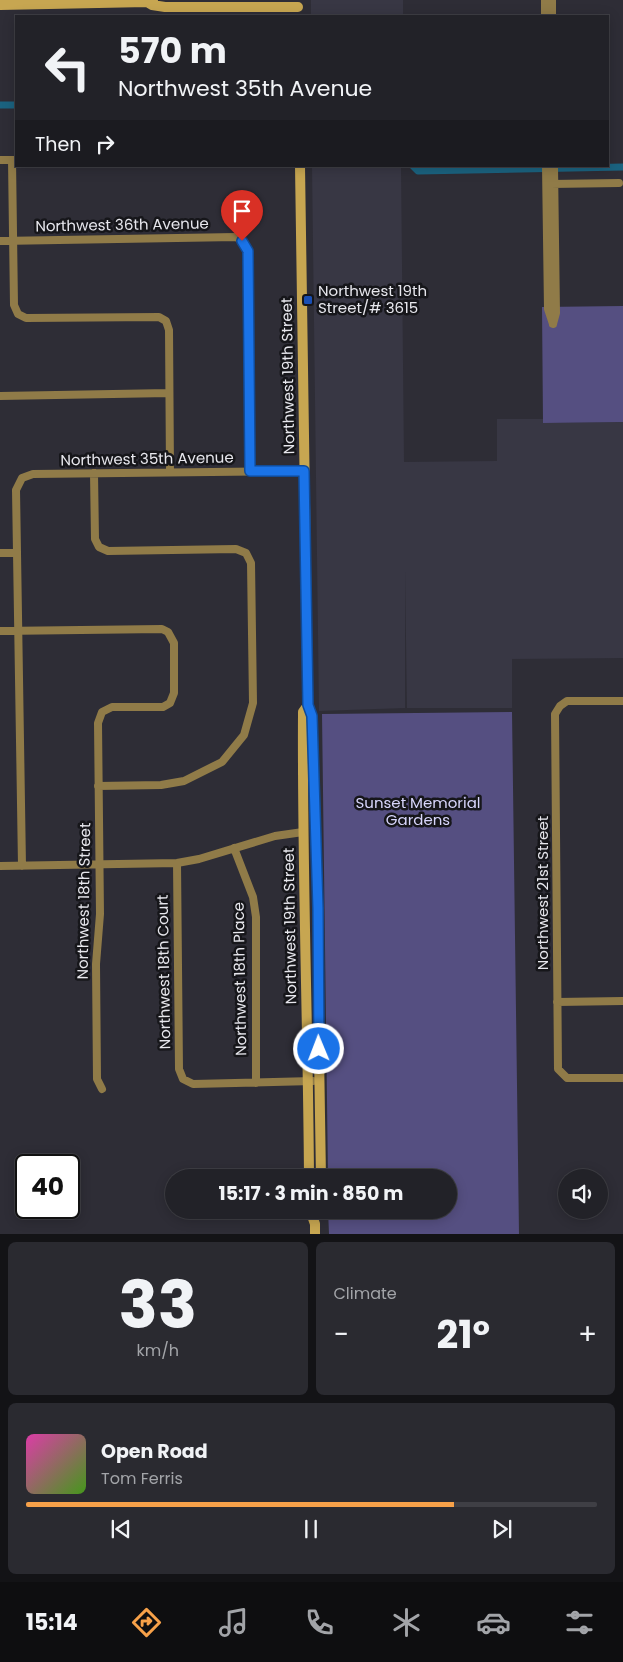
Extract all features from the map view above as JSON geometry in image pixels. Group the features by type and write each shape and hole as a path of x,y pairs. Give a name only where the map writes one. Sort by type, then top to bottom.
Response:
{"street":[{"path":"545,0 545,15"},
{"path":"552,0 552,15"},
{"path":"0,5 150,1 152,5 165,7 298,8"},
{"path":"0,160 14,160 12,240 14,305 18,314 26,318 159,317 166,321 169,330 170,472"},
{"name":"Northwest 19th Street","path":"300,167 308,705 312,716 315,791 321,1169"},
{"path":"546,167 550,184 556,313 553,324 548,310 550,184 554,167"},
{"path":"550,184 619,183"},
{"name":"Northwest 36th Avenue","path":"0,241 236,237 242,241 248,251 250,471"},
{"path":"0,396 169,393"},
{"name":"Northwest 35th Avenue","path":"17,553 16,490 22,478 33,474 304,471"},
{"path":"94,473 95,539 99,547 108,551 236,549 246,553 251,564 253,703 244,735 222,762 198,775 184,781 161,785 98,786"},
{"path":"0,553 17,553 22,866"},
{"name":"Northwest 18th Street","path":"18,631 162,629 168,632 174,642 174,693 170,703 163,707 112,707 102,712 98,723 100,914 96,964 97,1079 102,1089"},
{"path":"0,631 18,631"},
{"name":"Northwest 21st Street","path":"623,701 567,701 560,706 555,714 558,1069 567,1078 623,1078"},
{"name":"Northwest 19th Street","path":"308,705 303,712 303,832 309,1081 309,1169"},
{"path":"0,866 176,863 199,859 275,836 303,832"},
{"name":"Northwest 18th Place","path":"234,848 253,897 256,917 256,1082"},
{"name":"Northwest 18th Court","path":"176,863 179,1069 183,1079 193,1084 256,1082"},
{"path":"557,1002 623,1001"},
{"path":"256,1082 320,1081"},
{"path":"313,1219 315,1224"},
{"path":"315,1234 317,1219"}],"shaded area":[{"path":"311,0 403,0 403,15 311,15"},
{"path":"312,167 401,167 404,462 497,461 497,419 543,419 543,423 623,422 623,658 512,659 512,708 407,708 405,570 405,708 319,711"}],"green space":[{"path":"623,306 623,422 543,423 542,307"},
{"name":"Sunset Memorial Gardens","path":"512,712 519,1234 329,1234 328,1219 457,1219 457,1169 328,1169 322,714"}],"waterway":[{"path":"0,105 15,105"},
{"path":"414,167 418,171 623,167"}],"place":[{"name":"Northwest 19th Street/# 3615","path":"308,300"}],"route":[{"path":"242,241 248,251 250,471 304,471 308,705 312,716 315,791 319,1049"}]}
